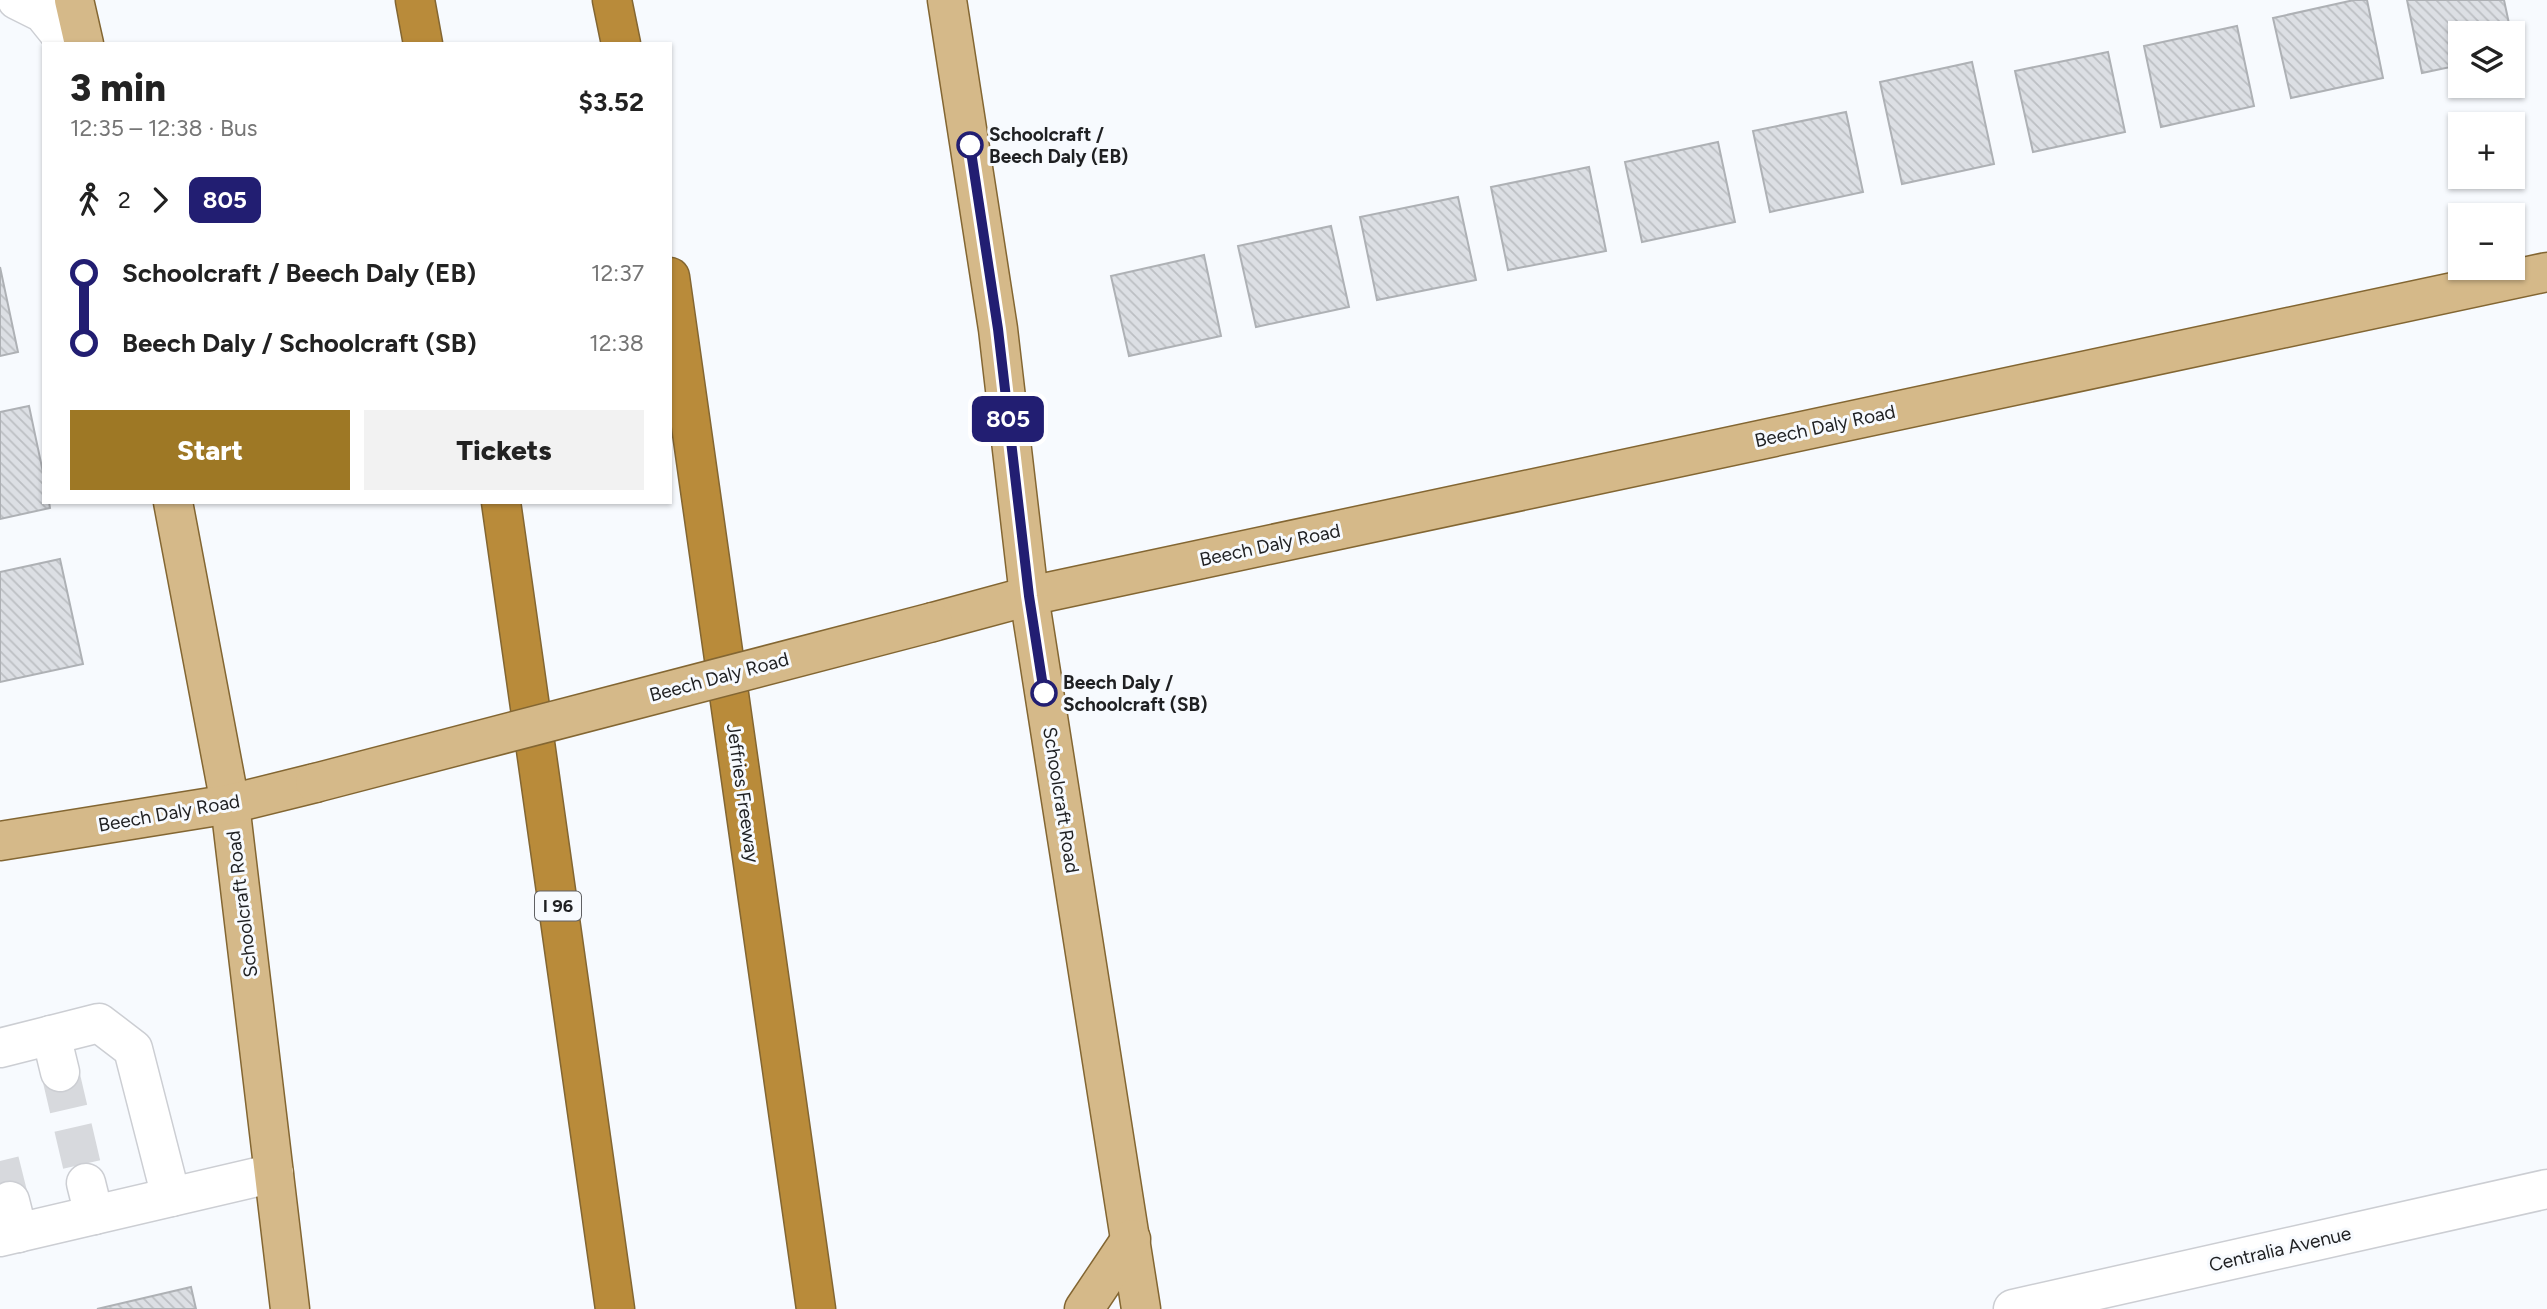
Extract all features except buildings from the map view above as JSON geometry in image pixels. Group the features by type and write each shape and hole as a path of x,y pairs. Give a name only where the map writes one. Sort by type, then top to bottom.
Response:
{"highway":[{"path":"415,0 423,42"},
{"path":"612,0 621,42"},
{"name":"Jeffries Freeway","path":"672,291 816,1309"},
{"name":"I 96","path":"501,504 615,1309"}],"main road":[{"path":"74,0 84,42"},
{"path":"94,42 97,0"},
{"name":"Schoolcraft Road","path":"947,0 998,329 1029,596 1141,1309"},
{"name":"Beech Daly Road","path":"0,841 230,804 1029,596 2547,272"},
{"name":"Schoolcraft Road","path":"173,504 230,804 290,1309"},
{"path":"1084,1309 1131,1239"},
{"path":"284,1260 312,1309"}],"street":[{"path":"17,0 43,13 66,42"},
{"path":"0,1048 99,1023 133,1049 170,1197"},
{"path":"51,1035 60,1072"},
{"path":"9,1224 90,1199 170,1197 274,1172"},
{"name":"Centralia Avenue","path":"2013,1309 2547,1189"}],"tunnel":[{"path":"60,1072 86,1183"},
{"path":"0,1161 10,1201"}],"bus line":[{"name":"805","path":"970,145 998,329 1029,596 1044,693"}],"place":[{"name":"Schoolcraft / Beech Daly (EB)","path":"970,145"},
{"name":"Beech Daly / Schoolcraft (SB)","path":"1044,693"}]}
